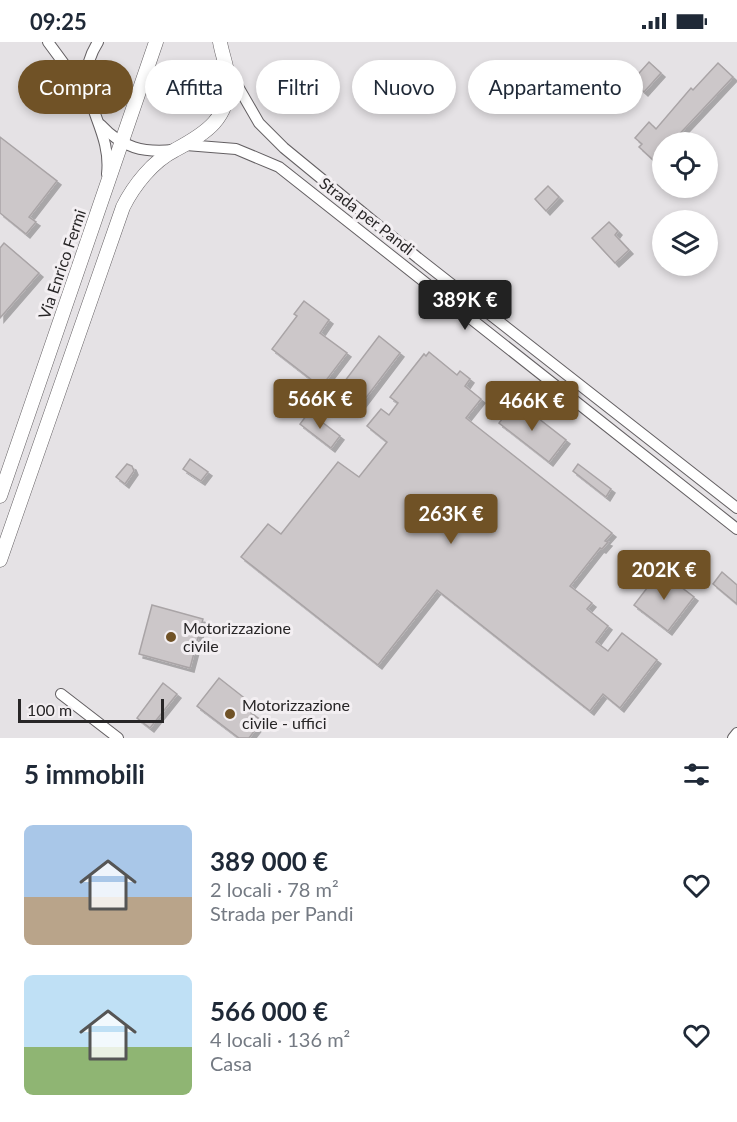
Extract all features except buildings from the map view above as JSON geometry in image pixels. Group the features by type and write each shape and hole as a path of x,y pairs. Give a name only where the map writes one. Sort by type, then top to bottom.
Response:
{"street":[{"path":"48,42 62,60"},
{"path":"89,60 98,42"},
{"name":"Via Enrico Fermi","path":"0,496 156,42"},
{"path":"0,560 118,219 134,186 180,148 202,135 221,112 228,89 221,51"},
{"name":"Strada per Pandi","path":"221,51 259,123 284,148 418,258 737,508"},
{"path":"95,114 107,152 105,189"},
{"path":"99,123 121,142"},
{"name":"Strada per Pandi","path":"121,142 151,152 180,148 236,149 279,167 737,529"},
{"path":"61,694 118,738"},
{"path":"734,738 737,733"}],"place":[{"name":"Motorizzazione civile","path":"171,637"},
{"name":"Motorizzazione civile - uffici","path":"230,714"}]}
